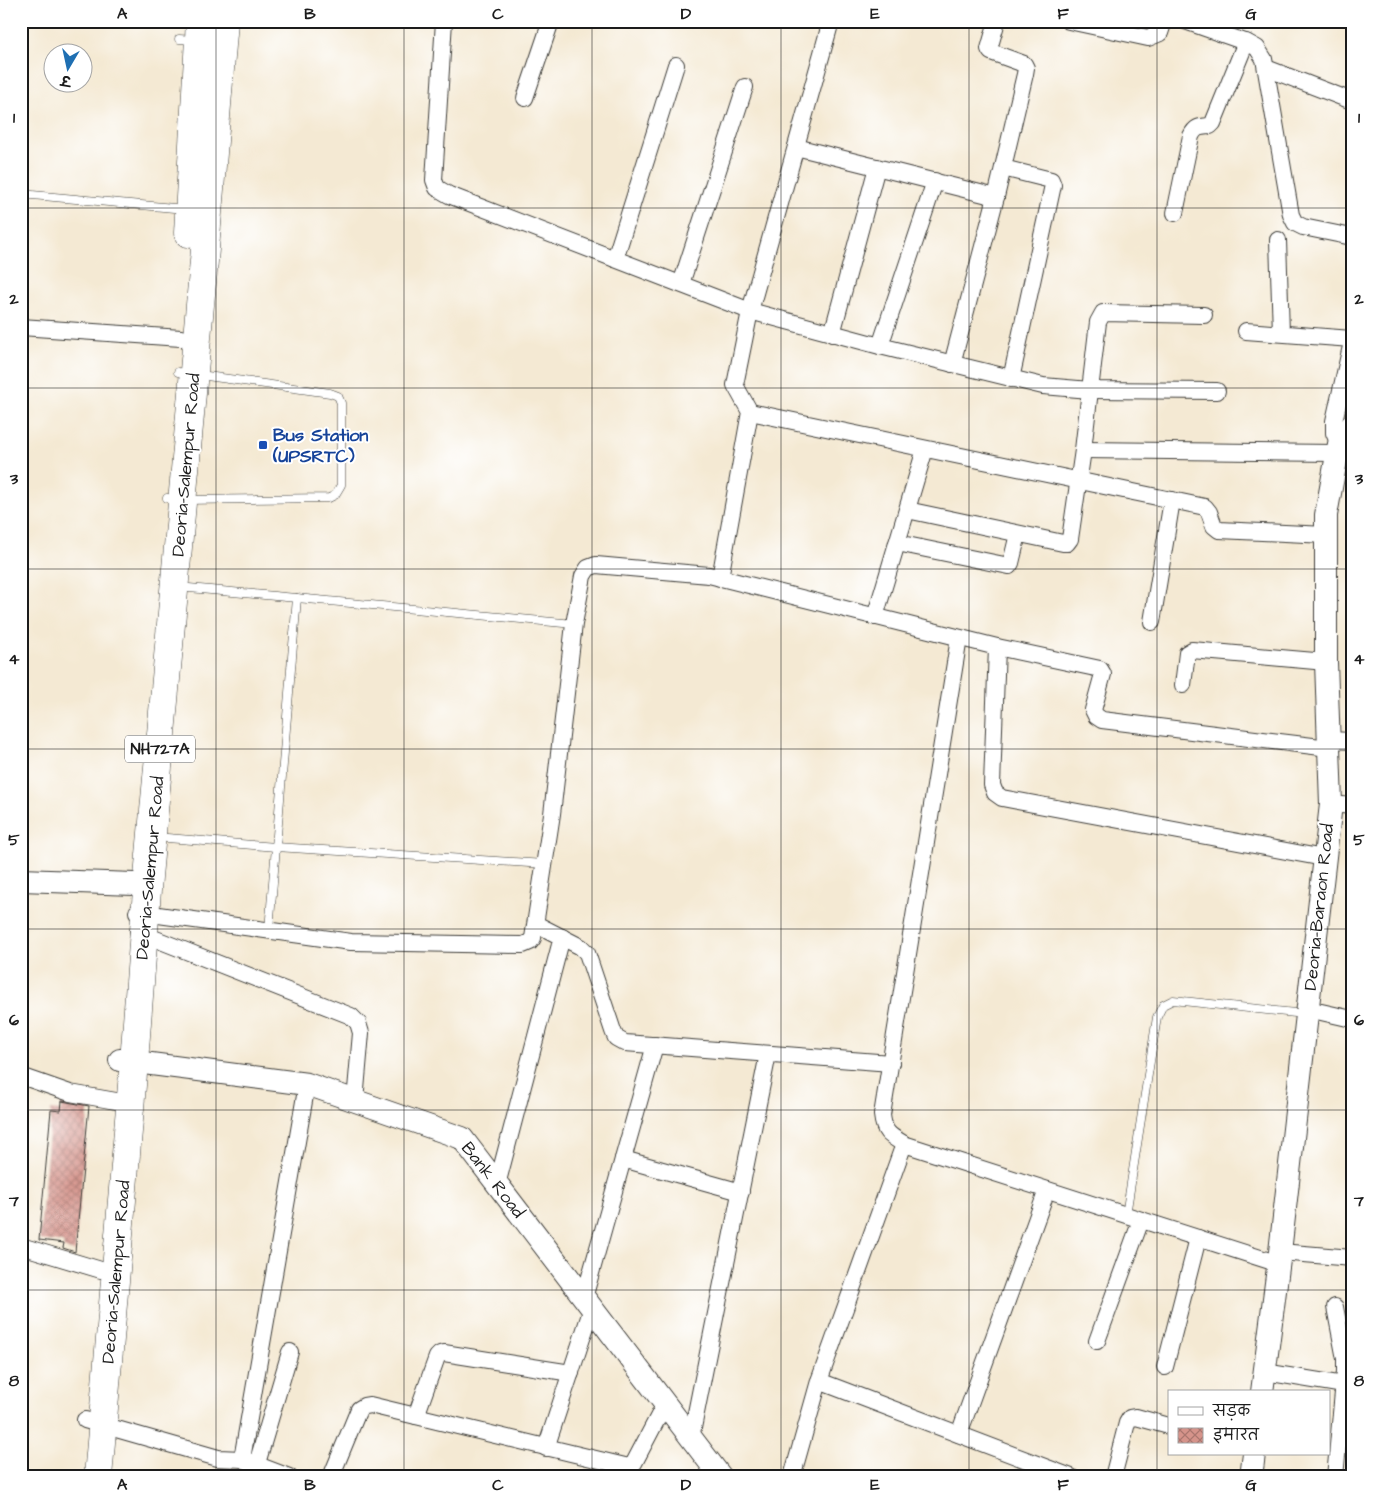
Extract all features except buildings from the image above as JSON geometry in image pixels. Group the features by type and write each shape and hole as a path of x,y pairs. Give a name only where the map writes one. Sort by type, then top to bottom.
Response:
{"highway":[{"name":"Deoria-Salempur Road","path":"138,922 134,884 224,21"},
{"name":"Deoria-Salempur Road","path":"186,373 181,338 190,209 192,34"},
{"name":"Deoria-Salempur Road","path":"80,1477 94,1422 138,922 152,836 175,586 175,499"},
{"name":"Deoria-Salempur Road","path":"98,1477 94,1422 101,1270 116,1101 127,1061"}],"street":[{"path":"444,21 434,180 437,188 449,195 750,310 832,334 1043,386 1090,390 1218,391"},
{"path":"525,98 551,21"},
{"path":"720,578 750,412 735,385 750,310 831,21"},
{"path":"952,364 996,197 1026,68 1024,64 991,52 989,49 997,21"},
{"path":"1069,21 1086,23 1148,38 1160,33 1164,21"},
{"path":"1185,21 1246,42 1257,48 1264,58 1291,215 1295,223 1303,227 1352,237"},
{"path":"1175,213 1191,136 1195,129 1213,124 1246,42"},
{"path":"616,259 676,65"},
{"path":"1266,68 1352,101"},
{"path":"681,284 745,87"},
{"path":"796,147 996,197"},
{"path":"832,334 876,167"},
{"path":"1003,168 1051,180 1053,186 1011,379"},
{"path":"880,346 935,181"},
{"path":"1278,240 1281,333"},
{"path":"907,510 1067,543 1070,539 1079,481 1098,322 1103,313 1204,315"},
{"path":"21,327 181,338"},
{"path":"1083,450 1338,449 1334,433 1334,420 1352,341 1246,331"},
{"path":"750,412 1205,507 1210,512 1214,526 1219,530 1326,535"},
{"name":"Deoria-Baraon Road","path":"1263,1382 1280,1258 1324,858 1341,805 1329,744 1326,662 1326,515 1338,449 1352,425"},
{"path":"875,617 925,449"},
{"path":"1152,622 1172,500"},
{"path":"897,543 1009,566 1018,534"},
{"path":"138,922 268,930 352,942 523,945 530,942 534,938 552,814 574,624 583,576 588,568 596,565 720,578 997,648 1100,669 1103,674 1094,710 1096,716 1102,720 1329,744 1352,741"},
{"path":"959,638 882,1115 884,1127 889,1135 904,1144 1198,1238 1280,1258 1352,1258"},
{"path":"997,648 992,785 995,793 1002,798 1324,858"},
{"path":"1183,685 1187,652 1192,650 1326,662"},
{"path":"21,880 134,884"},
{"path":"138,922 351,1016 358,1023 361,1033 355,1101"},
{"path":"536,924 581,947 587,953 616,1038 625,1043 890,1063"},
{"path":"497,1185 562,937"},
{"path":"1307,1012 1352,1019"},
{"path":"546,1448 571,1373 623,1159 655,1045"},
{"path":"691,1438 768,1054"},
{"name":"Bank Road","path":"127,1061 307,1084 462,1138 721,1477"},
{"path":"21,1076 70,1093 116,1101"},
{"path":"251,1467 307,1084"},
{"path":"792,1477 820,1381 904,1144"},
{"path":"623,1159 741,1192"},
{"path":"959,1434 1047,1190"},
{"path":"1097,1341 1133,1218"},
{"path":"1165,1367 1198,1238"},
{"path":"21,1246 101,1270"},
{"path":"1335,1307 1348,1353 1335,1477"},
{"path":"251,1467 290,1352"},
{"path":"416,1416 437,1357 440,1354 444,1353 571,1373"},
{"path":"820,1381 1071,1477"},
{"path":"1263,1382 1344,1386"},
{"path":"331,1477 359,1409 364,1406 370,1405 629,1467 634,1464 665,1404"},
{"path":"1113,1477 1130,1418 1136,1417 1168,1426"},
{"path":"94,1422 289,1477"},
{"path":"1251,1477 1254,1456"}],"lane":[{"path":"21,194 190,209"},
{"path":"175,499 329,498 335,495 341,484 341,403 338,396 330,393 186,373"},
{"path":"175,586 574,624"},
{"path":"268,930 297,598"},
{"path":"152,836 545,864"},
{"path":"1133,1218 1157,1017 1163,1005 1173,1000 1307,1012"}],"place":[{"name":"Bus Station (UPSRTC)","path":"263,445"}]}
